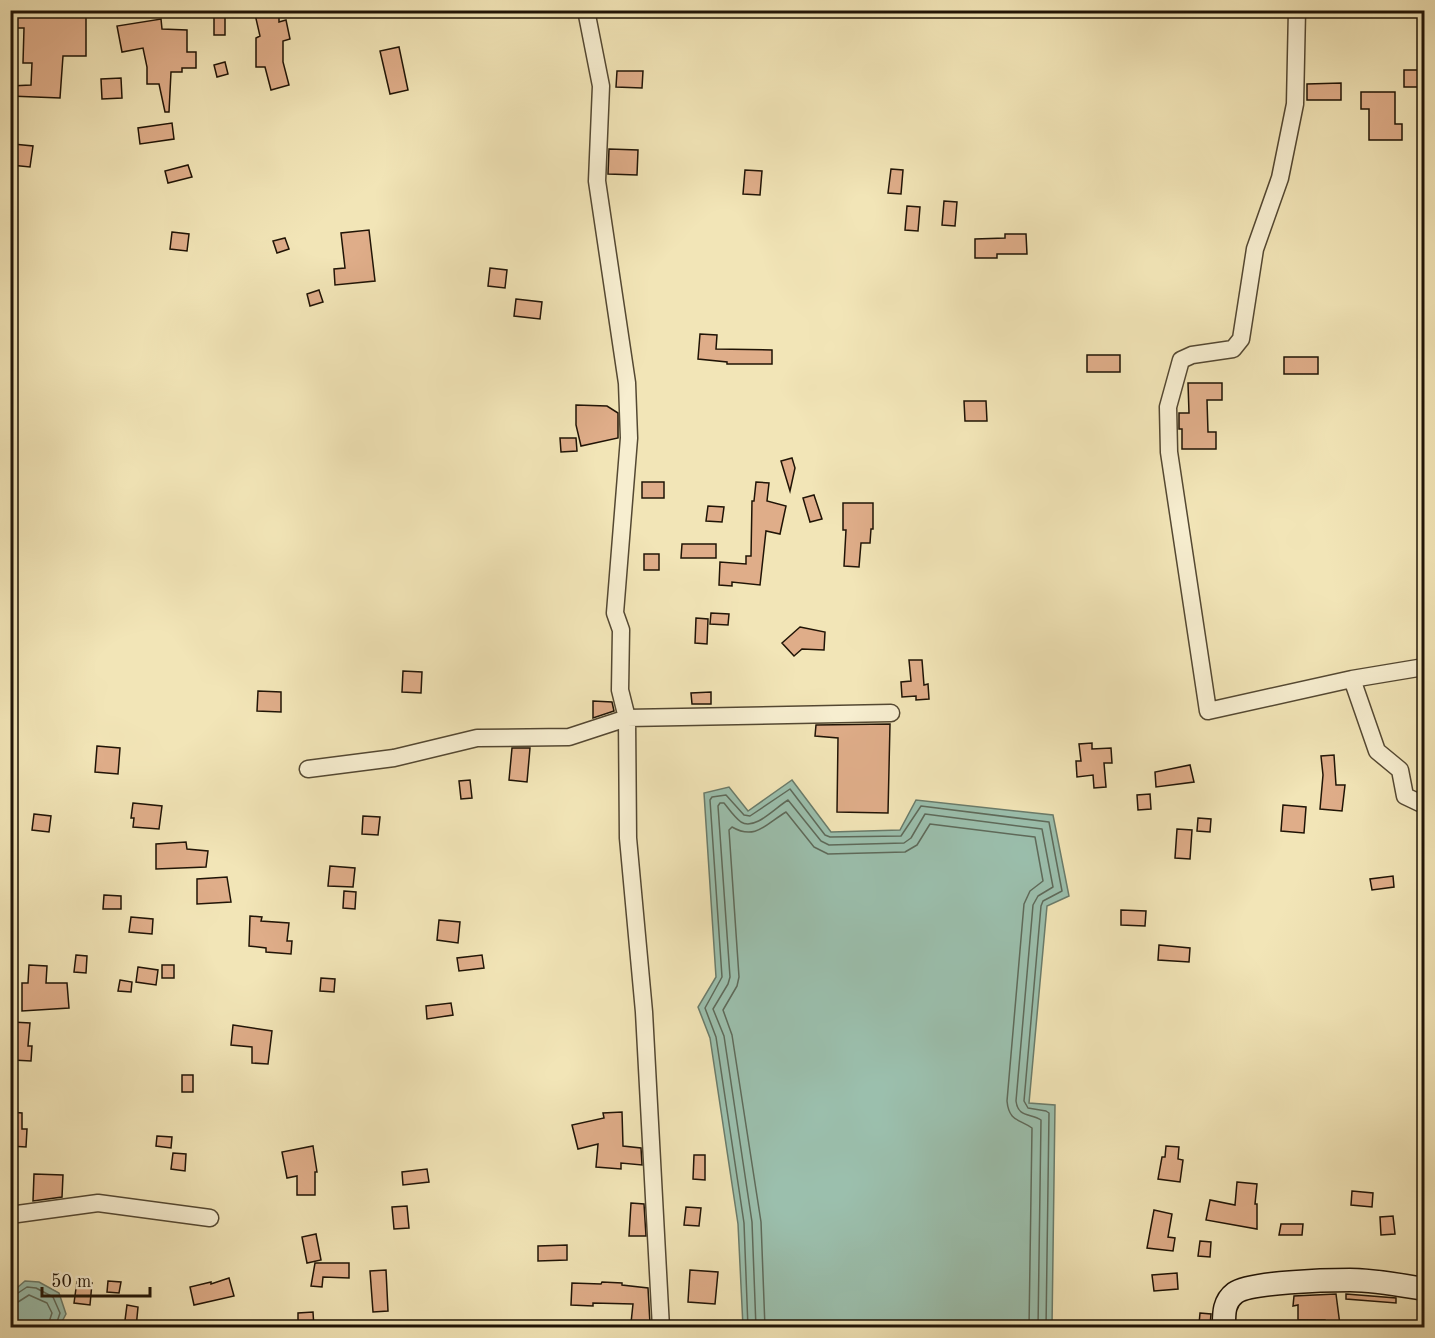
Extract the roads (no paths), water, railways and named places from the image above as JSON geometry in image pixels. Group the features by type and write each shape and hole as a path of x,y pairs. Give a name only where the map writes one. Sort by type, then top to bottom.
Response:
{"street":[{"path":"586,10 601,86 597,181 627,383 629,438 615,613 621,630 620,690 627,718 628,838 644,1012 661,1328"},
{"path":"1297,10 1295,104 1280,178 1256,249 1240,339 1233,349 1192,355 1181,360 1168,407 1169,452 1208,711 1352,679 1425,667"},
{"path":"1352,679 1377,751 1400,770 1405,796 1425,806"},
{"path":"308,769 394,758 477,738 569,737 627,718 891,713"},
{"path":"10,1215 98,1203 210,1218"},
{"path":"1224,1328 1224,1309 1228,1301 1233,1294 1250,1288 1351,1280 1425,1289"}],"water":[{"path":"792,780 831,832 900,830 916,800 1053,815 1069,896 1047,906 1029,1103 1055,1105 1052,1327 743,1327 738,1224 710,1038 698,1007 716,977 704,793 729,787 748,811"},
{"path":"25,1281 39,1282 59,1293 66,1314 59,1327 13,1327 11,1324 11,1293"}]}
